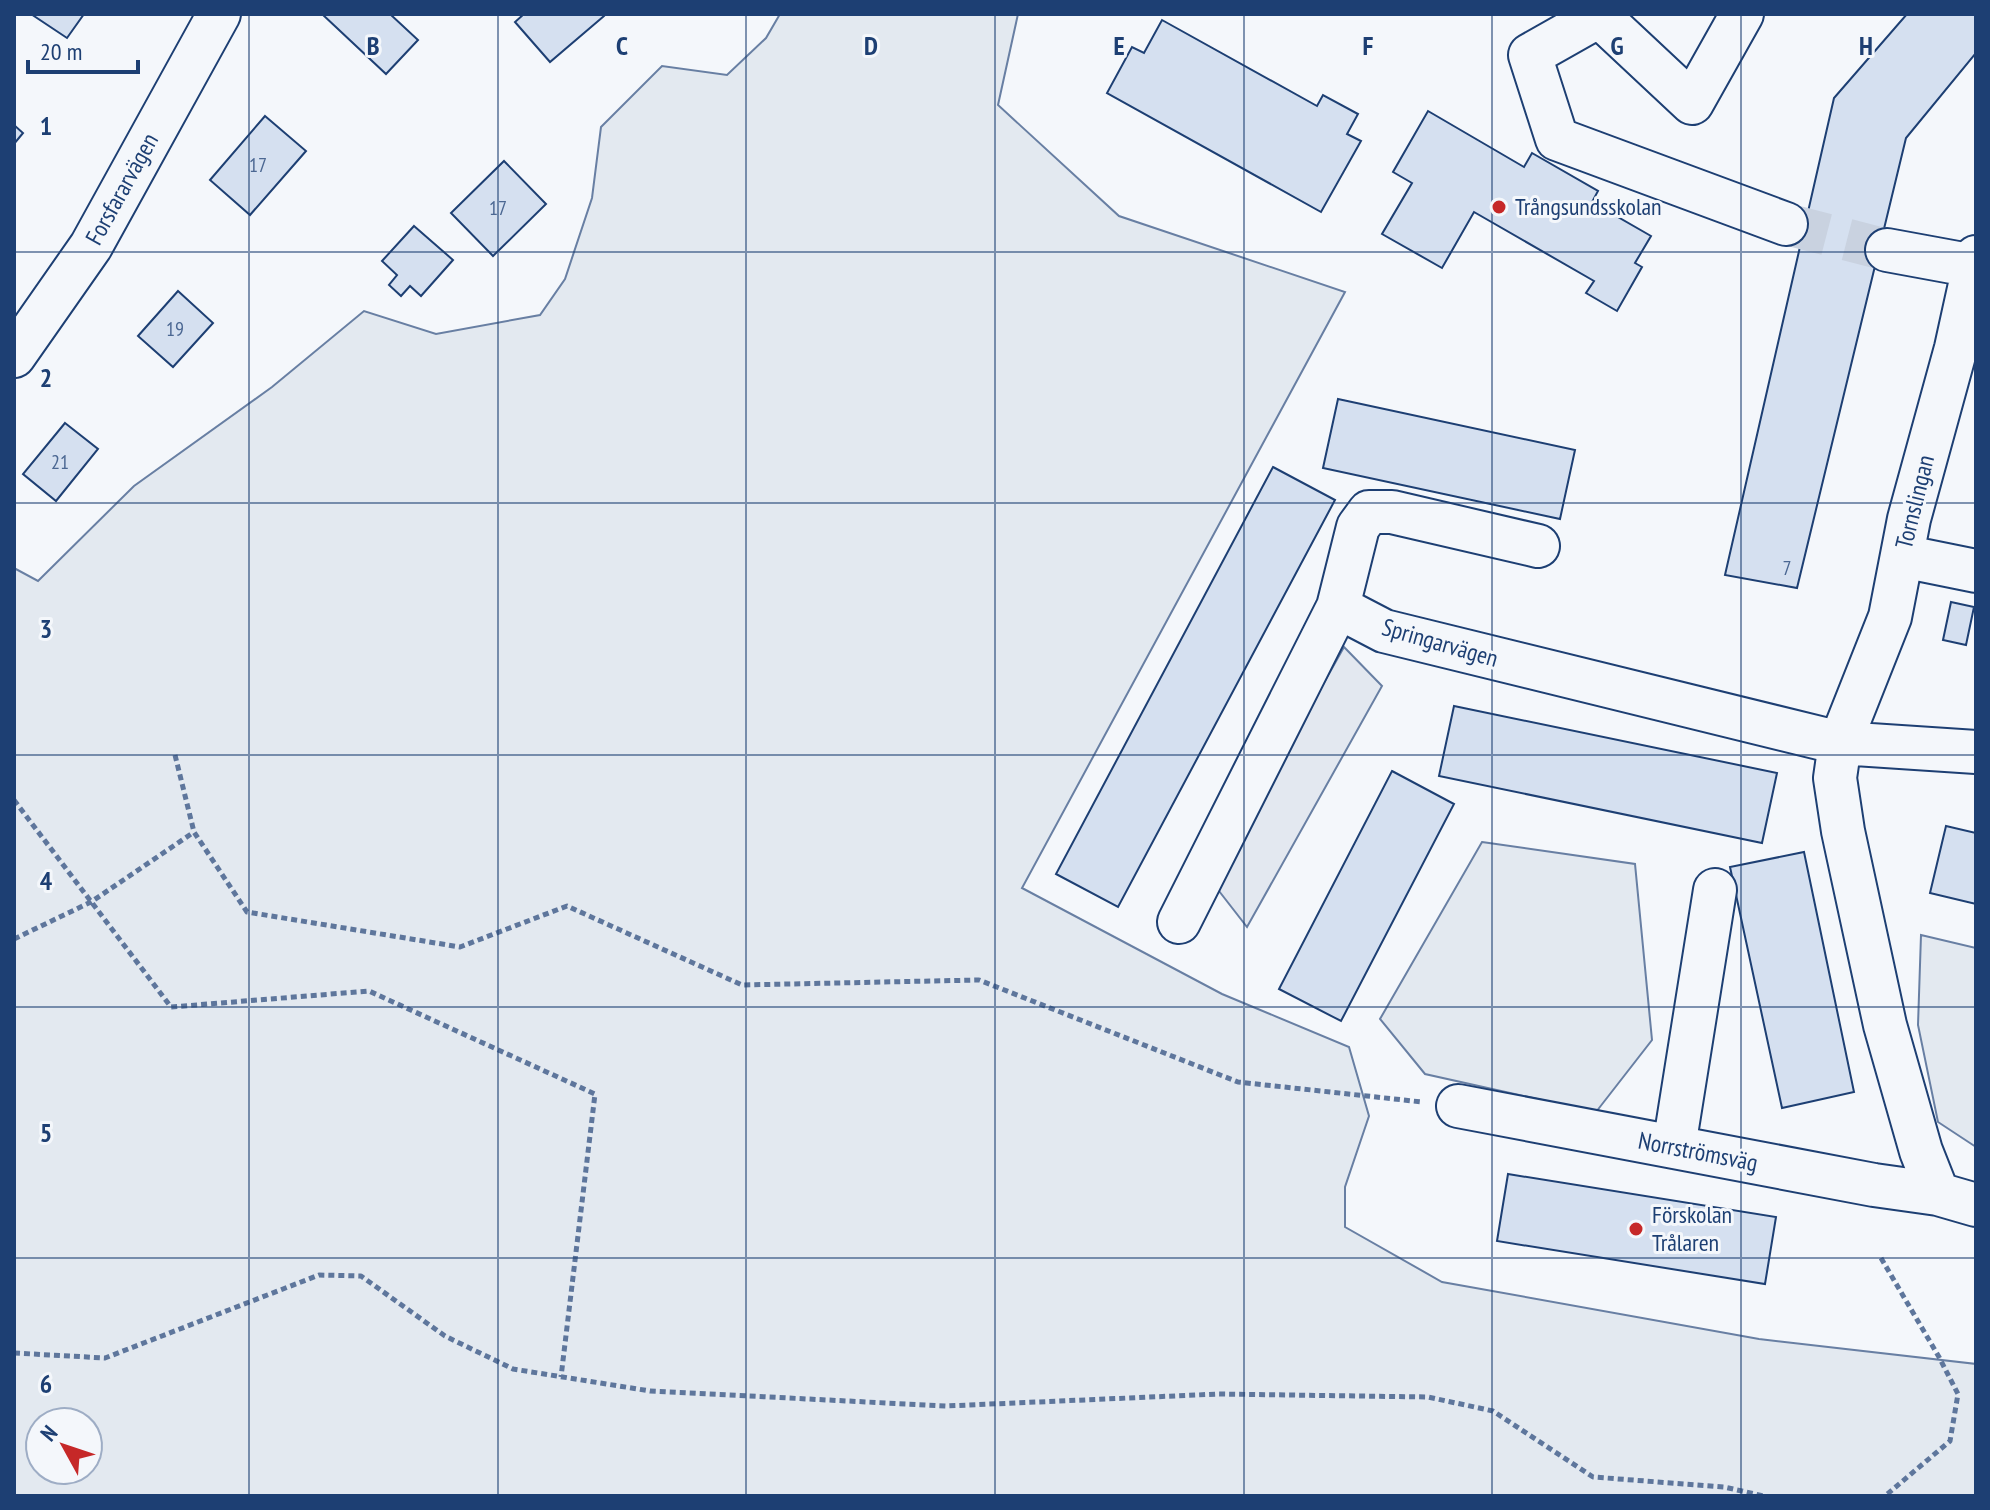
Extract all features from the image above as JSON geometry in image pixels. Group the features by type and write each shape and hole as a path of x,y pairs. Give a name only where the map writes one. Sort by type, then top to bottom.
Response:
{"street":[{"name":"Forsfararvägen","path":"14,356 91,246 219,14"},
{"path":"1742,14 1692,103 1599,16 1530,55 1557,139 1786,224"},
{"path":"1887,250 1975,262"},
{"name":"Tornslingan","path":"1957,1200 1921,1151 1885,1025 1843,831 1835,778 1840,743 1890,617 1909,519 1956,348 1975,262"},
{"path":"1179,922 1338,607 1358,527 1369,512 1392,512 1538,546"},
{"path":"1902,556 1976,571"},
{"name":"Springarvägen","path":"1338,607 1384,631 1840,743"},
{"path":"1840,743 1976,752"},
{"path":"1674,1147 1715,890"},
{"name":"Norrströmsväg","path":"1458,1106 1957,1200"}],"path":[{"path":"175,755 194,832 247,912 460,947 567,906 742,985 979,980 1238,1082 1458,1106"},
{"path":"14,800 171,1007 369,991 595,1094 561,1377"},
{"path":"14,939 91,902 194,832"},
{"path":"1881,1258 1958,1394 1950,1441 1885,1496"},
{"path":"14,1353 105,1358 319,1275 361,1276 445,1336 513,1369 650,1391 946,1406 1219,1394 1428,1397 1493,1411 1593,1477 1724,1487 1764,1496"}],"shaded area":[{"path":"780,14 1018,14 998,105 1119,216 1345,292 1022,888 1222,994 1349,1047 1369,1116 1345,1187 1345,1227 1442,1282 1759,1339 1976,1364 1976,1496 14,1496 14,568 38,581 134,486 272,387 364,311 436,334 540,315 565,279 592,198 601,127 662,66 727,75 766,38"},
{"path":"1344,647 1382,686 1247,927 1212,882"},
{"path":"1482,842 1635,864 1652,1040 1596,1112 1425,1074 1380,1019"},
{"path":"1921,935 1976,948 1976,1147 1938,1122 1918,1025"}],"building":[{"path":"31,14 84,14 67,38"},
{"path":"322,14 390,14 418,40 386,74"},
{"path":"524,14 604,16 550,62 515,22"},
{"path":"1907,14 1976,14 1976,53 1906,138 1797,588 1725,575 1834,98"},
{"path":"1162,20 1317,106 1323,95 1358,114 1347,134 1361,141 1321,212 1107,93 1132,47 1144,53"},
{"name":"Trångsundsskolan","path":"1428,111 1524,167 1532,153 1598,191 1592,202 1651,236 1635,263 1642,267 1617,311 1586,293 1594,281 1474,212 1442,268 1382,234 1412,183 1393,172"},
{"path":"265,116 306,151 250,215 210,180"},
{"path":"14,125 23,133 14,144"},
{"path":"504,161 546,204 493,256 451,213"},
{"path":"414,226 453,260 421,296 410,286 401,296 389,285 397,275 382,261"},
{"path":"178,291 213,323 173,367 138,336"},
{"path":"1338,399 1575,450 1560,519 1323,468"},
{"path":"65,423 98,449 56,501 23,474"},
{"path":"1273,467 1335,500 1118,907 1056,874"},
{"path":"1951,602 1974,607 1966,645 1943,640"},
{"path":"1454,706 1777,773 1762,843 1439,776"},
{"path":"1392,771 1454,804 1341,1021 1279,989"},
{"path":"1946,826 1976,833 1976,904 1930,893"},
{"path":"1804,852 1854,1092 1782,1108 1730,867"},
{"name":"Förskolan Trålaren","path":"1508,1174 1776,1217 1765,1284 1497,1241"}],"tunnel":[{"path":"1786,224 1887,250"}],"place":[{"name":"Trångsundsskolan","path":"1499,207"},
{"name":"Förskolan Trålaren","path":"1636,1229"}]}
